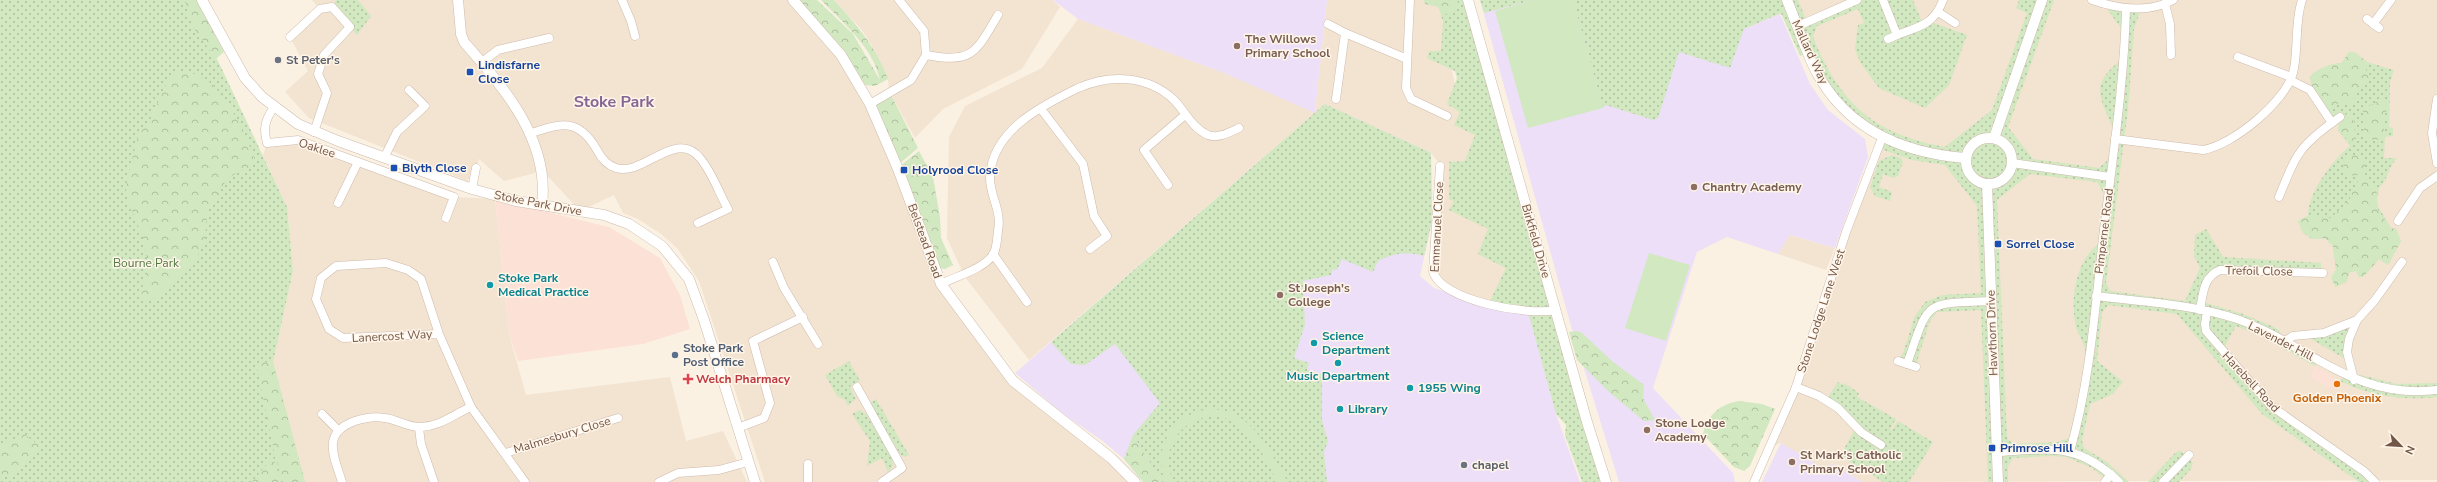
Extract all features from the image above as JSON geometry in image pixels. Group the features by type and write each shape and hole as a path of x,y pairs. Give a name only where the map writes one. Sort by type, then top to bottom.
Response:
{"street":[{"name":"Stoke Park Drive","path":"202,0 245,78 274,107 298,124 314,132 472,189 516,201 604,215 629,224 662,246 689,279 704,320 755,482"},
{"path":"458,0 461,34 464,42 515,104 530,134 542,171 542,205"},
{"path":"622,0 631,21 635,36"},
{"name":"Belstead Road","path":"793,0 841,55 870,104 898,170 940,284 1013,381 1111,458 1135,482"},
{"path":"870,104 911,80 926,55 924,31 899,0"},
{"path":"1410,0 1406,88 1411,99 1448,116"},
{"name":"Birkfield Drive","path":"1468,0 1606,482"},
{"name":"Mallard Way","path":"1787,0 1817,73 1831,94 1852,117 1882,138 1917,151 1965,158"},
{"path":"1798,26 1857,0"},
{"path":"1883,0 1898,36"},
{"path":"1888,40 1931,22 1938,12 1943,0"},
{"path":"1994,138 2042,0"},
{"path":"2092,0 2126,9 2165,4 2173,0"},
{"path":"2115,139 2195,150 2217,147 2240,133 2283,93 2291,78 2302,0"},
{"path":"2373,24 2392,0"},
{"path":"2165,4 2170,24 2171,55"},
{"path":"290,38 320,9 332,7 350,27 324,56 318,74 327,93 314,132"},
{"name":"Pimpernel Road","path":"2070,451 2083,396 2096,296 2124,69 2126,9"},
{"path":"1938,12 1955,23"},
{"path":"926,55 949,59 970,55 981,44 998,15"},
{"path":"1328,24 1345,33 1407,59"},
{"path":"1336,99 1345,33"},
{"path":"482,62 498,50 548,38"},
{"path":"2238,57 2291,78 2310,90 2332,123"},
{"path":"940,284 979,267 994,254 1000,219 990,178 996,150 1011,129 1040,109 1078,88 1100,80 1123,78 1140,81 1160,89 1175,101 1184,115 1208,135 1221,135 1239,128"},
{"path":"384,158 397,132 428,104 409,90"},
{"path":"2437,99 2432,133 2437,163"},
{"name":"Oaklee","path":"274,107 265,120 264,131 268,143 298,140 454,197 446,218"},
{"path":"1040,109 1083,164 1094,216 1107,236 1090,249"},
{"path":"1168,185 1144,150 1184,115"},
{"path":"2280,197 2300,150 2310,139 2340,117"},
{"path":"530,134 564,126 578,127 588,135 605,162 622,169 634,168 673,149 693,152 700,158 728,209 698,223"},
{"path":"1986,137 1994,138 2008,147 2012,163 2010,171 2002,180 1987,184 1972,177 1967,170 1965,158 1968,150 1975,142 1986,137"},
{"name":"Stone Lodge Lane West","path":"1754,482 1796,387 1848,226 1882,138"},
{"path":"338,203 358,162"},
{"path":"2012,163 2110,177"},
{"name":"Emmanuel Close","path":"1440,166 1433,271 1438,282 1445,288 1488,305 1533,312 1556,310"},
{"path":"472,189 476,168"},
{"path":"2398,221 2415,194 2437,176"},
{"name":"Hawthorn Drive","path":"1987,184 1998,482"},
{"path":"994,254 1027,302"},
{"path":"772,262 784,288 818,344"},
{"path":"2354,380 2347,352 2349,339 2357,320 2375,300 2402,262"},
{"name":"Lanercost Way","path":"439,334 343,338 329,329 316,299 321,278 336,266 386,263 408,270 421,279 439,334 471,406 506,453 524,482"},
{"name":"Trefoil Close","path":"2204,311 2207,281 2211,274 2220,270 2323,273"},
{"name":"Lavender Hill","path":"2096,296 2204,311 2238,320 2285,341 2354,380 2395,391 2437,390"},
{"path":"1907,364 1924,317 1932,307 1941,303 1991,301"},
{"name":"Harebell Road","path":"2204,311 2206,331 2263,398 2284,416 2365,472 2375,482"},
{"path":"738,428 764,418 770,403 753,341 803,317"},
{"path":"2285,341 2293,336 2324,333 2357,320"},
{"path":"1898,361 1916,367"},
{"path":"857,387 902,468 882,482"},
{"path":"1796,387 1816,394 1838,408 1861,432 1881,445"},
{"path":"342,482 333,454 333,439 338,430 347,424 374,417 385,418 420,428 452,418 471,406"},
{"path":"322,414 338,430"},
{"name":"Malmesbury Close","path":"506,453 618,418"},
{"path":"420,428 421,444 434,482"},
{"path":"1998,452 2052,449 2070,451 2095,462 2112,474 2119,482"},
{"path":"2163,482 2189,455"},
{"path":"659,482 678,473 718,470 748,462"},
{"path":"808,464 808,482"},
{"path":"2105,482 2112,474"}],"shaded area":[{"path":"312,0 793,0 841,55 870,104 941,284 1001,366 1135,482 765,482 699,281 677,248 661,234 638,219 623,213 614,195 580,211 543,171 504,181 479,159 476,168 467,181 309,118 285,92 308,71 290,37 320,9"},
{"path":"834,0 1053,0 1060,7 1022,69 943,109 915,138 889,91 888,79 871,44 861,29"},
{"name":"St Joseph's College","path":"1053,0 1327,0 1315,112 1325,104 1431,153 1432,221 1420,276 1434,288 1488,305 1528,311 1556,414 1580,482 1143,482 1124,459 1104,442 1062,413 1015,373 1315,113 1224,73 1078,19"},
{"path":"1327,0 1436,0 1443,22 1460,112 1475,135 1528,311 1488,305 1434,277 1440,165 1431,153 1325,104 1029,360 965,277 947,238 949,137 965,106 1042,68 1078,19 1224,73 1315,112"},
{"name":"Chantry Academy","path":"1480,0 1731,0 1744,29 1780,14 1810,84 1828,110 1865,139 1868,157 1835,248 1790,235 1778,254 1727,237 1697,252 1653,388 1733,473 1735,482 1619,482 1571,326"},
{"path":"1731,0 2437,0 2437,480 1862,482 1832,463 1827,471 1781,443 1771,447 1882,138 1852,117 1797,26 1780,14 1743,29"},
{"path":"298,140 454,197 495,199 509,334 526,395 670,377 686,441 723,431 747,482 305,482 273,362 293,271 287,207 263,155 267,143"},
{"path":"495,199 609,227 660,258 680,295 690,329 643,344 518,361 509,334"},
{"path":"1789,235 1835,248 1826,270 1778,254"},
{"path":"2315,366 2340,381 2335,391 2310,377"},
{"name":"St Mark's Catholic Primary School","path":"1781,443 1827,470 1832,463 1862,482 1762,482"}],"green space":[{"name":"Bourne Park","path":"0,0 185,0 219,63 287,207 293,271 273,362 305,482 0,482"},
{"path":"185,0 197,0 224,52 216,59 192,26"},
{"path":"336,0 358,0 371,16 357,35 332,7"},
{"path":"795,0 817,0 853,34 880,80 871,57 864,46 856,36 821,0 834,0 872,47 888,79 875,86 865,85"},
{"path":"1424,0 1457,0 1458,3 1452,12 1443,15 1438,7 1425,4"},
{"path":"1436,0 1468,0 1606,482 1582,482 1565,435 1566,425 1556,414 1528,312 1488,305 1506,268 1478,254 1488,229 1449,210 1454,201 1449,199 1449,162 1465,161 1475,135 1454,125 1460,112 1447,104 1457,78 1455,71 1427,58 1429,51 1441,51 1443,22"},
{"path":"1480,0 1533,0 1484,13"},
{"path":"1533,0 1573,0 1603,108 1528,128 1495,11"},
{"path":"1573,0 1798,0 1807,22 1857,0 1913,0 1922,22 1931,22 1967,35 1949,85 1925,108 1879,88 1860,62 1855,49 1858,25 1864,23 1858,9 1817,26 1813,37 1835,81 1848,98 1862,112 1879,124 1898,134 1945,147 1992,110 2027,13 2016,8 2019,0 2054,0 2008,127 2033,159 2099,168 2109,157 2113,132 2101,99 2101,84 2104,77 2120,61 2121,28 2107,9 2107,5 2140,12 2134,29 2128,109 2106,283 2110,291 2185,301 2200,268 2194,256 2195,235 2206,229 2223,257 2321,263 2321,273 2213,273 2202,302 2243,314 2274,327 2279,330 2285,341 2318,360 2315,366 2263,337 2236,326 2222,351 2263,398 2375,482 2359,482 2262,414 2177,314 2108,305 2102,313 2097,361 2123,382 2113,394 2090,404 2082,441 2084,448 2107,462 2129,482 2109,482 2092,468 2066,457 2051,456 2013,458 2008,466 2008,482 1988,482 1981,310 1937,312 1930,321 1918,358 1916,371 1896,364 1903,353 1915,316 1925,302 1942,295 1981,293 1977,206 1945,165 1912,160 1878,148 1882,138 1852,117 1809,53 1800,56 1781,13 1744,29 1730,68 1679,52 1658,118 1653,120 1606,105 1603,108","holes":["2030,174 2097,182 2104,194 2098,244 2090,252 2079,271 2074,294 2074,317 2076,327 2085,350 2085,358 2080,393 2069,438 2058,442 2013,444 2007,438 1997,200"]},
{"path":"2349,52 2354,52 2367,62 2394,70 2390,82 2389,127 2393,128 2393,136 2385,137 2384,158 2397,158 2379,188 2376,203 2391,228 2396,229 2401,241 2388,265 2379,259 2364,276 2359,277 2356,271 2350,272 2346,282 2336,287 2331,278 2336,270 2333,246 2325,238 2312,239 2303,233 2298,221 2308,216 2312,197 2322,178 2343,152 2350,146 2338,130 2340,118 2332,123 2311,84 2310,77 2316,71 2325,67 2342,63"},
{"path":"2349,52 2354,52 2367,62 2366,73 2370,77 2369,81 2363,86 2355,86 2355,98 2351,103 2343,106 2335,103 2329,109 2323,108 2314,93 2310,77 2316,71 2325,67 2342,63"},
{"path":"178,71 191,73 202,77 212,84 220,93 228,103 240,125 255,162 252,166 233,175 225,182 207,213 205,240 196,260 154,299 144,303 140,298 148,263 143,238 129,203 126,190 127,179 139,133 148,124 171,74"},
{"path":"889,91 918,148 899,164 876,109 876,103"},
{"path":"2379,100 2387,102 2389,106 2384,116 2384,135 2375,140 2364,137 2363,110"},
{"path":"1325,104 1431,153 1432,221 1424,256 1406,253 1390,256 1378,261 1373,272 1342,259 1337,270 1333,269 1331,275 1303,281 1305,325 1294,358 1309,363 1307,370 1322,374 1322,420 1328,441 1324,452 1327,482 1162,482 1133,435 1160,403 1115,344 1085,365 1071,364 1051,342"},
{"path":"2347,114 2351,115 2356,126 2354,129 2357,136 2353,146 2338,130 2340,117"},
{"path":"919,151 933,177 940,217 941,238 953,265 945,269 939,268 900,166"},
{"path":"1892,155 1901,158 1903,162 1898,176 1893,178 1883,174 1879,187 1892,192 1890,201 1875,196 1870,187 1879,161"},
{"path":"2355,155 2366,160 2364,173 2376,186 2378,210 2391,228 2396,229 2401,241 2388,265 2379,259 2364,276 2359,277 2356,271 2350,272 2346,282 2336,287 2331,278 2336,270 2333,246 2325,238 2317,239 2303,233 2298,221 2311,214 2327,219 2333,217 2346,205 2359,180 2359,175 2345,176 2341,171 2347,157"},
{"path":"1649,253 1690,265 1666,341 1625,328"},
{"path":"2349,326 2344,358 2311,339 2311,338"},
{"path":"1569,332 1581,332 1612,361 1644,385 1643,398 1655,420 1644,421 1609,392 1577,360"},
{"path":"849,361 860,381 850,386 856,399 848,406 845,400 837,396 825,375"},
{"path":"273,362 305,482 283,482 274,451 257,368 257,363"},
{"path":"2344,375 2361,375 2397,384 2437,383 2437,397 2400,398 2375,394 2340,381"},
{"path":"1838,382 1843,385 1844,383 1859,393 1857,397 1896,419 1890,429 1892,430 1898,421 1933,442 1909,482 1883,482 1867,472 1872,462 1865,471 1840,456 1854,431 1854,424 1826,400"},
{"path":"876,399 909,455 904,457 900,454 870,403"},
{"path":"1739,401 1762,404 1775,409 1750,466 1744,471 1734,467 1703,434 1708,421 1715,412 1732,402"},
{"path":"1209,409 1224,411 1237,416 1248,424 1266,445 1288,482 1278,482 1255,442 1243,428 1222,417 1207,417 1194,421 1182,429 1174,440 1169,453 1169,467 1174,482 1165,482 1161,457 1169,434 1176,425 1185,418 1196,412"},
{"path":"860,410 866,414 892,457 893,466 888,472 882,458 867,466 870,441 852,414"},
{"path":"24,434 41,447 15,475 3,475 0,477 0,446"},
{"path":"1133,435 1162,482 1143,482 1124,459"},
{"path":"2181,451 2193,463 2191,469 2179,482 2148,482 2176,452"},
{"path":"273,457 281,482 252,482"}],"place":[{"name":"The Willows Primary School","path":"1237,46"},
{"name":"St Peter's","path":"278,60"},
{"name":"Lindisfarne Close","path":"470,72"},
{"name":"Blyth Close","path":"394,168"},
{"name":"Holyrood Close","path":"904,170"},
{"name":"Chantry Academy","path":"1694,187"},
{"name":"Sorrel Close","path":"1998,244"},
{"name":"Stoke Park Medical Practice","path":"490,285"},
{"name":"St Joseph's College","path":"1280,295"},
{"name":"Science Department","path":"1314,343"},
{"name":"Stoke Park Post Office","path":"675,355"},
{"name":"Music Department","path":"1338,363"},
{"name":"Welch Pharmacy","path":"688,379"},
{"name":"Golden Phoenix","path":"2337,384"},
{"name":"1955 Wing","path":"1410,388"},
{"name":"Library","path":"1340,409"},
{"name":"Stone Lodge Academy","path":"1647,430"},
{"name":"Primrose Hill","path":"1992,448"},
{"name":"St Mark's Catholic Primary School","path":"1792,462"},
{"name":"chapel","path":"1464,465"}],"district":[{"name":"Stoke Park","path":"614,102"}]}
